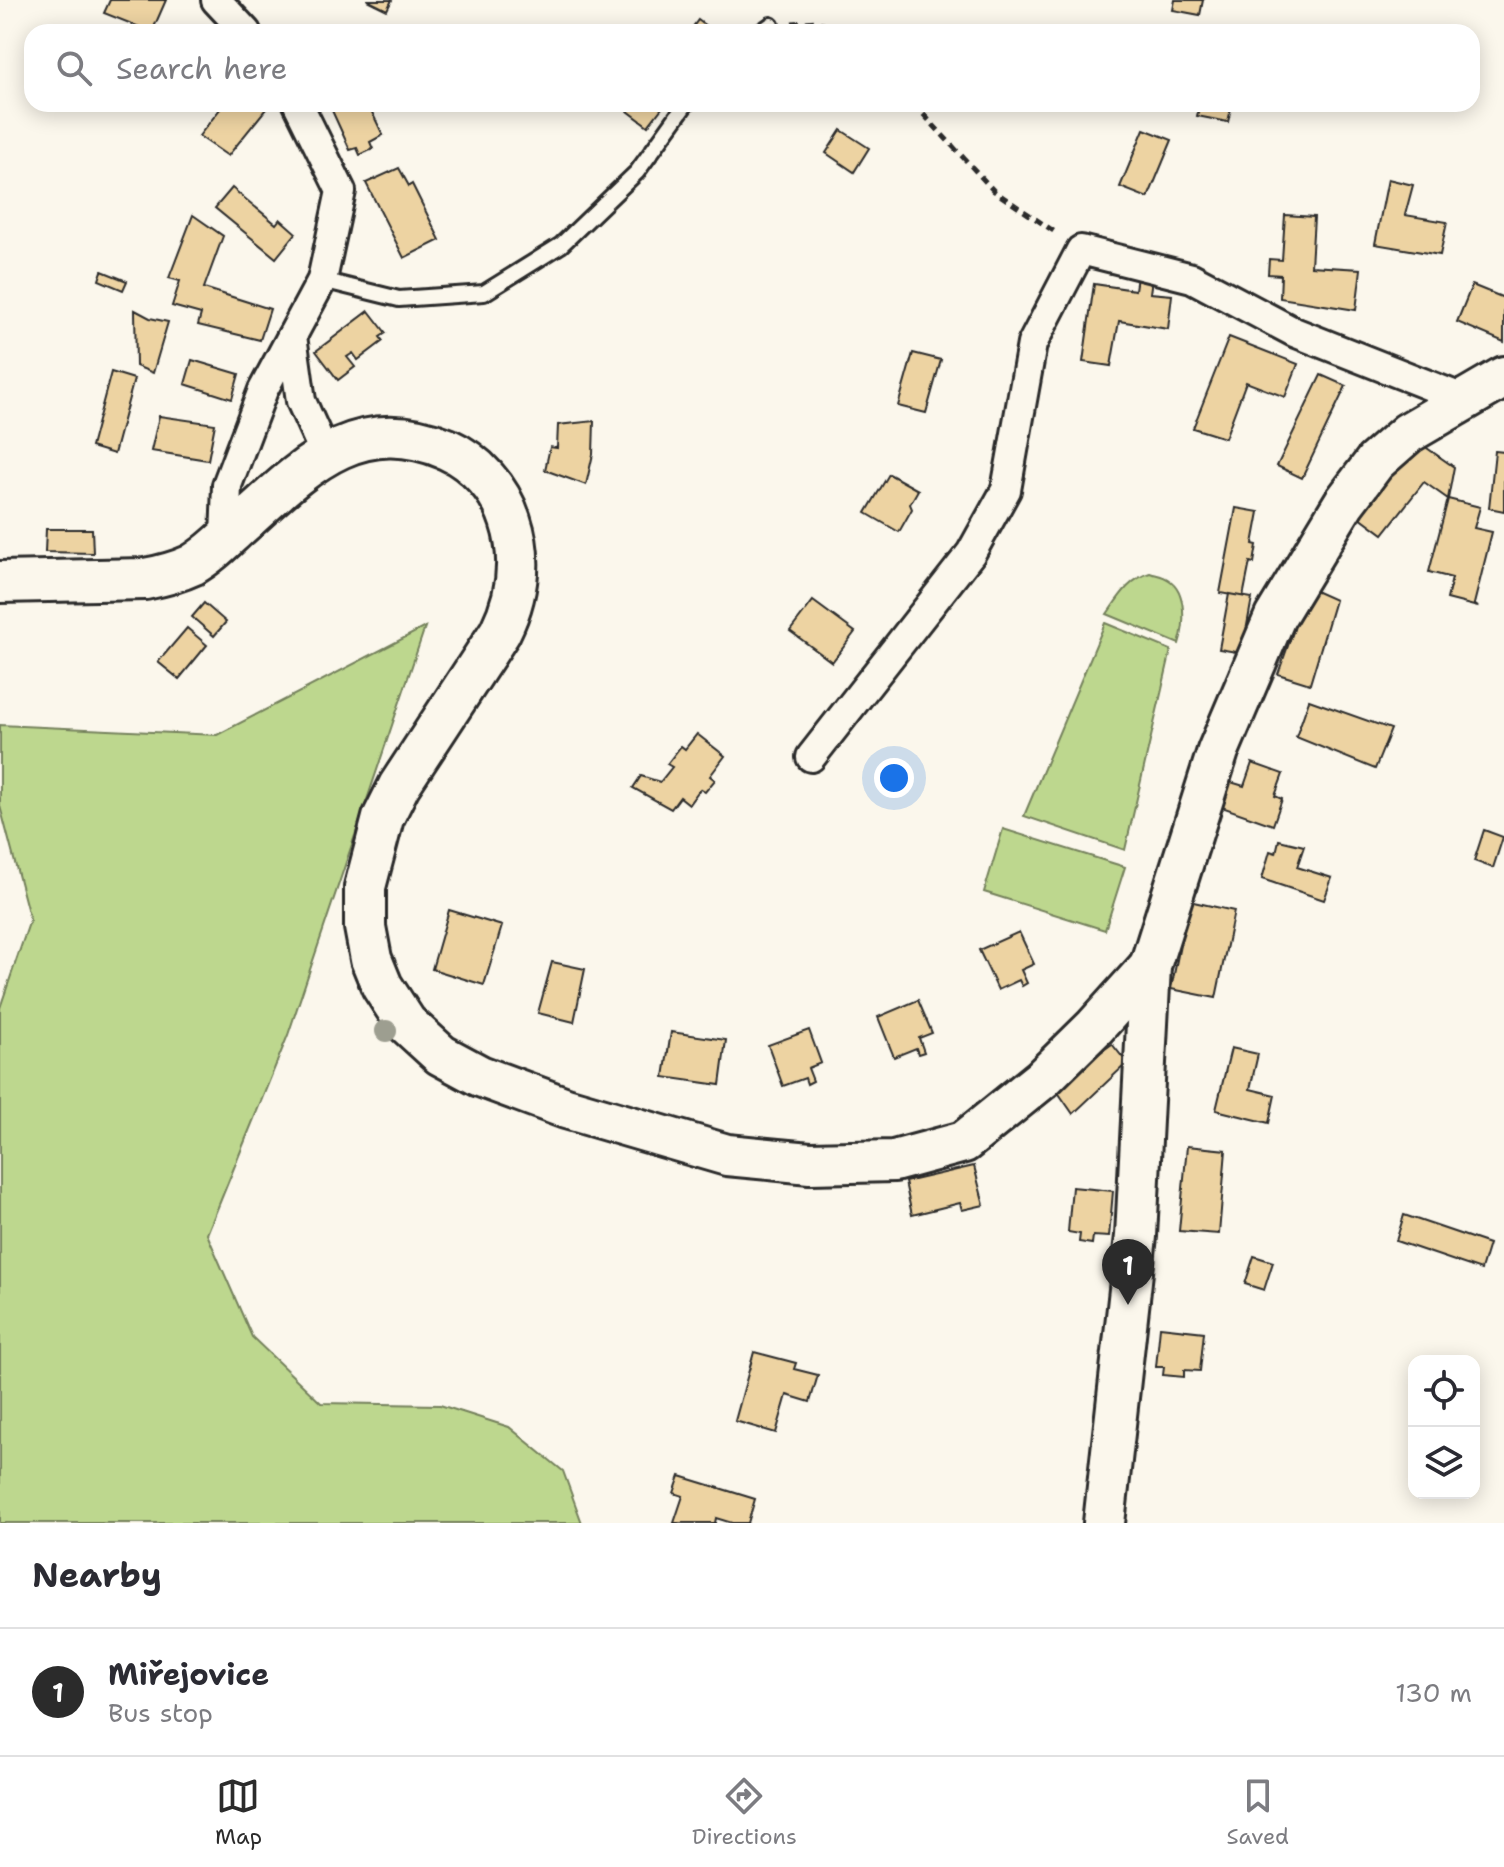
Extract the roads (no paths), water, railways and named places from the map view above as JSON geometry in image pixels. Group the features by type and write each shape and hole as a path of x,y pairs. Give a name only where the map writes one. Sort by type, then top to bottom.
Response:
{"street":[{"path":"216,0 238,24"},
{"path":"225,539 227,485 263,390 322,280 341,191 302,112"},
{"path":"811,757 971,553 1006,490 1032,344 1081,250 1192,278 1294,332 1466,400"},
{"path":"292,336 301,401 325,454"},
{"path":"1104,1523 1136,1236 1150,966 1218,751 1275,617 1344,503 1375,462 1408,433 1504,377"},
{"path":"0,582 145,579 166,575 190,565 225,539 325,454 344,444 369,438 401,437 430,442 455,453 480,470 506,507 516,538 518,566 510,613 399,786 383,818 365,887 365,927 371,959 382,986 406,1023 441,1055 480,1076 566,1108 727,1155 810,1163 894,1161 964,1142 1042,1079 1150,966"}],"lane":[{"path":"322,280 399,299 484,293 561,245 637,172 680,112"}],"place":[{"name":"Miřejovice","path":"1128,1305"}]}
